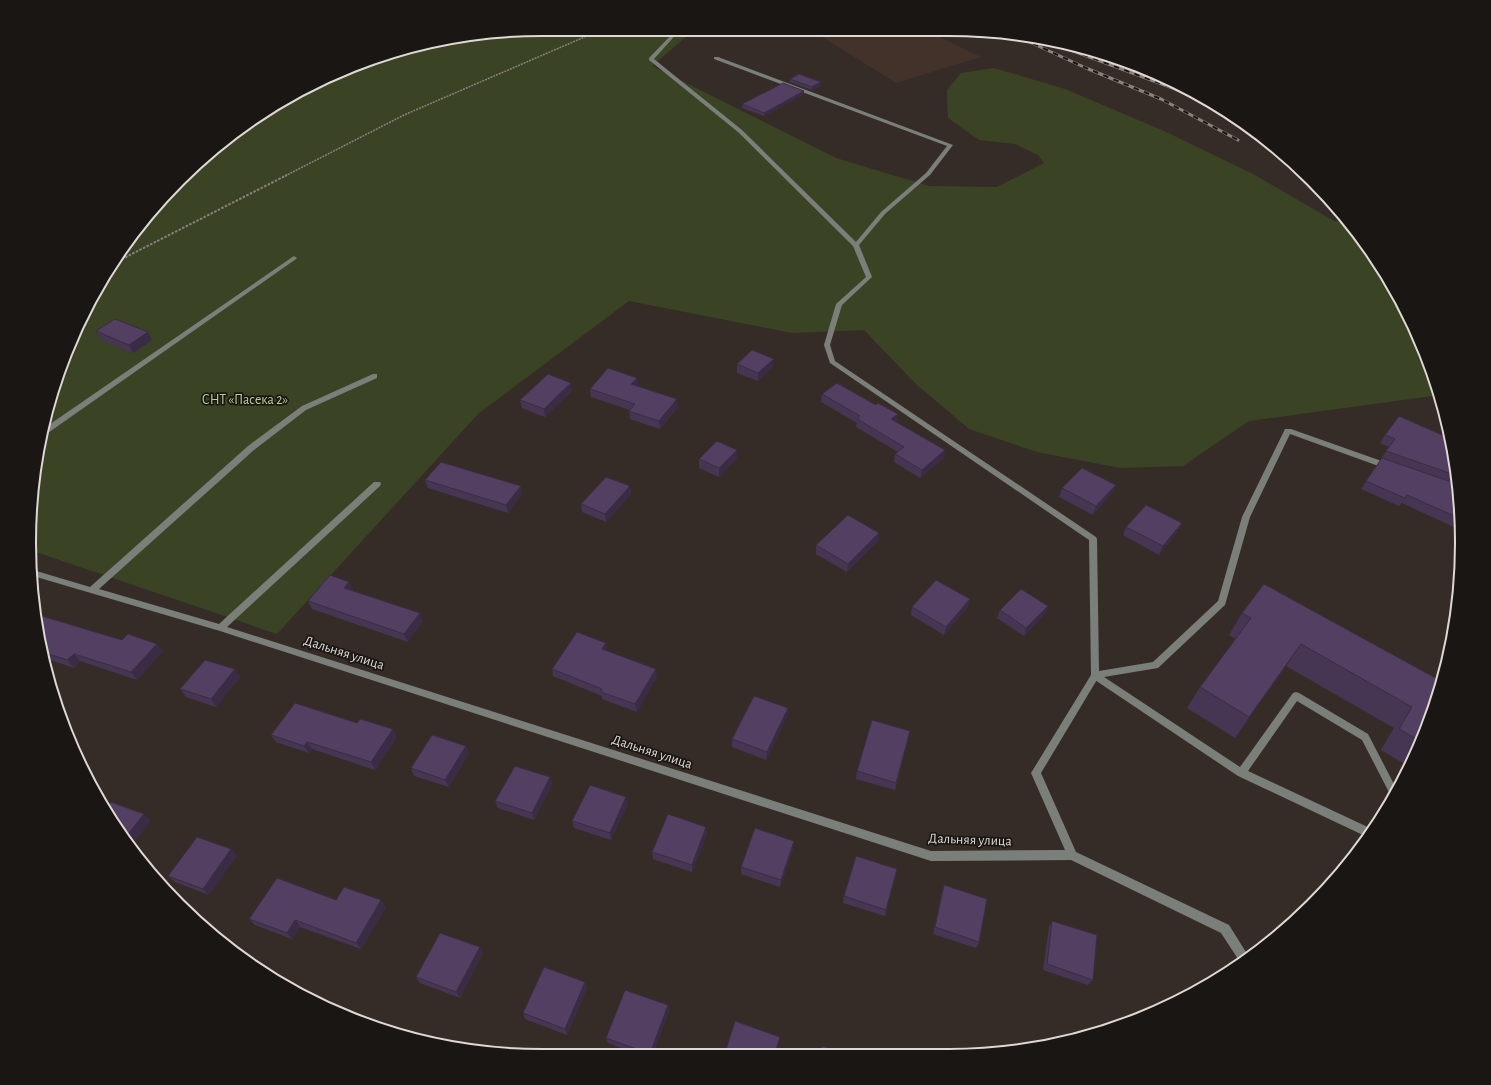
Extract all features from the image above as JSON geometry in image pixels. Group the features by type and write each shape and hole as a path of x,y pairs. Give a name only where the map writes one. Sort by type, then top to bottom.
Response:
{"street":[{"path":"673,36 651,60 740,131 856,244 869,277 839,304 827,345 832,362 1093,539 1095,675 1036,773 1072,855"},
{"path":"716,58 950,145 928,174 884,213 856,244"},
{"path":"49,428 294,258"},
{"path":"92,590 250,448 304,408 374,376"},
{"path":"1095,675 1155,664 1222,603 1246,517 1288,431 1391,467"},
{"path":"220,628 377,484"},
{"name":"Дальняя улица","path":"37,573 220,628 931,856 1072,855 1225,929 1242,955"},
{"path":"1095,675 1241,773 1365,831"},
{"path":"1241,773 1296,696 1365,737 1391,788"}],"path":[{"path":"123,259 404,115 587,36"}],"shaded area":[{"path":"821,36 938,36 981,57 896,83"}],"green space":[{"name":"СНТ «Пасека 2»","path":"687,36 652,66 836,158 929,186 997,187 1044,163 1038,155 1015,144 979,140 948,118 947,90 961,73 994,68 1065,89 1164,131 1253,174 1334,221 1340,222 1370,261 1403,318 1433,396 1249,421 1183,466 1120,468 1037,452 969,429 916,384 864,330 792,333 629,301 478,414 277,634 36,552 37,509 40,476 53,411 75,349 88,318 104,289 121,261 141,234 184,184 234,141 261,121 318,88 380,63 411,53 444,46 476,40 509,37"}],"building":[{"path":"799,74 821,82 812,87 790,79"},
{"path":"783,83 804,91 764,113 742,104"},
{"path":"115,319 148,332 129,345 96,331"},
{"path":"752,350 774,359 758,373 737,364"},
{"path":"608,368 637,378 631,384 677,399 659,421 629,411 635,404 590,389"},
{"path":"548,374 571,383 544,409 520,400"},
{"path":"837,383 876,405 878,403 898,414 891,419 945,450 922,470 895,454 904,447 857,419 860,416 822,394"},
{"path":"1399,416 1443,435 1451,473 1386,451 1395,439 1385,435"},
{"path":"717,441 737,450 719,468 699,459"},
{"path":"1382,458 1452,482 1454,516 1407,495 1405,498 1366,481"},
{"path":"441,462 521,486 506,505 425,480"},
{"path":"1082,468 1116,485 1096,506 1062,488"},
{"path":"606,477 630,486 605,514 581,504"},
{"path":"1146,505 1182,523 1163,546 1126,527"},
{"path":"848,515 879,533 848,564 816,545"},
{"path":"330,575 349,582 344,588 420,613 404,634 308,601"},
{"path":"936,580 970,599 946,627 912,607"},
{"path":"1264,584 1437,679 1415,738 1399,729 1412,707 1301,644 1249,717 1200,687 1251,618 1242,613"},
{"path":"1021,589 1048,606 1026,628 1000,610"},
{"path":"41,616 122,640 128,634 157,644 131,672 74,654 67,660 49,654"},
{"path":"577,632 606,643 602,649 656,669 635,704 601,692 602,689 552,669"},
{"path":"205,660 235,669 211,699 180,689"},
{"path":"754,696 788,708 767,752 732,739"},
{"path":"295,703 357,723 360,719 393,729 371,762 307,742 304,746 271,735"},
{"path":"872,720 910,731 896,783 857,771"},
{"path":"432,735 466,746 445,780 411,768"},
{"path":"515,766 550,777 532,813 495,801"},
{"path":"590,785 626,797 610,833 572,821"},
{"path":"111,802 144,814 128,834 109,804"},
{"path":"668,814 706,827 692,865 652,852"},
{"path":"755,828 794,841 781,880 741,867"},
{"path":"197,837 231,849 203,889 168,876"},
{"path":"856,856 897,869 886,910 844,896"},
{"path":"277,878 336,900 344,887 381,900 356,943 295,920 287,933 249,919"},
{"path":"944,885 987,899 979,942 935,927"},
{"path":"1052,921 1097,935 1093,980 1047,964"},
{"path":"440,933 480,947 456,992 416,977"},
{"path":"544,967 585,982 565,1029 523,1013"},
{"path":"625,990 668,1005 652,1049 636,1049 606,1038"},
{"path":"735,1021 780,1037 776,1049 726,1049"},
{"path":"822,1046 831,1049 821,1049"}],"railway":[{"path":"1032,43 1086,68 1161,99 1238,140"},
{"path":"1077,52 1174,89"}]}
